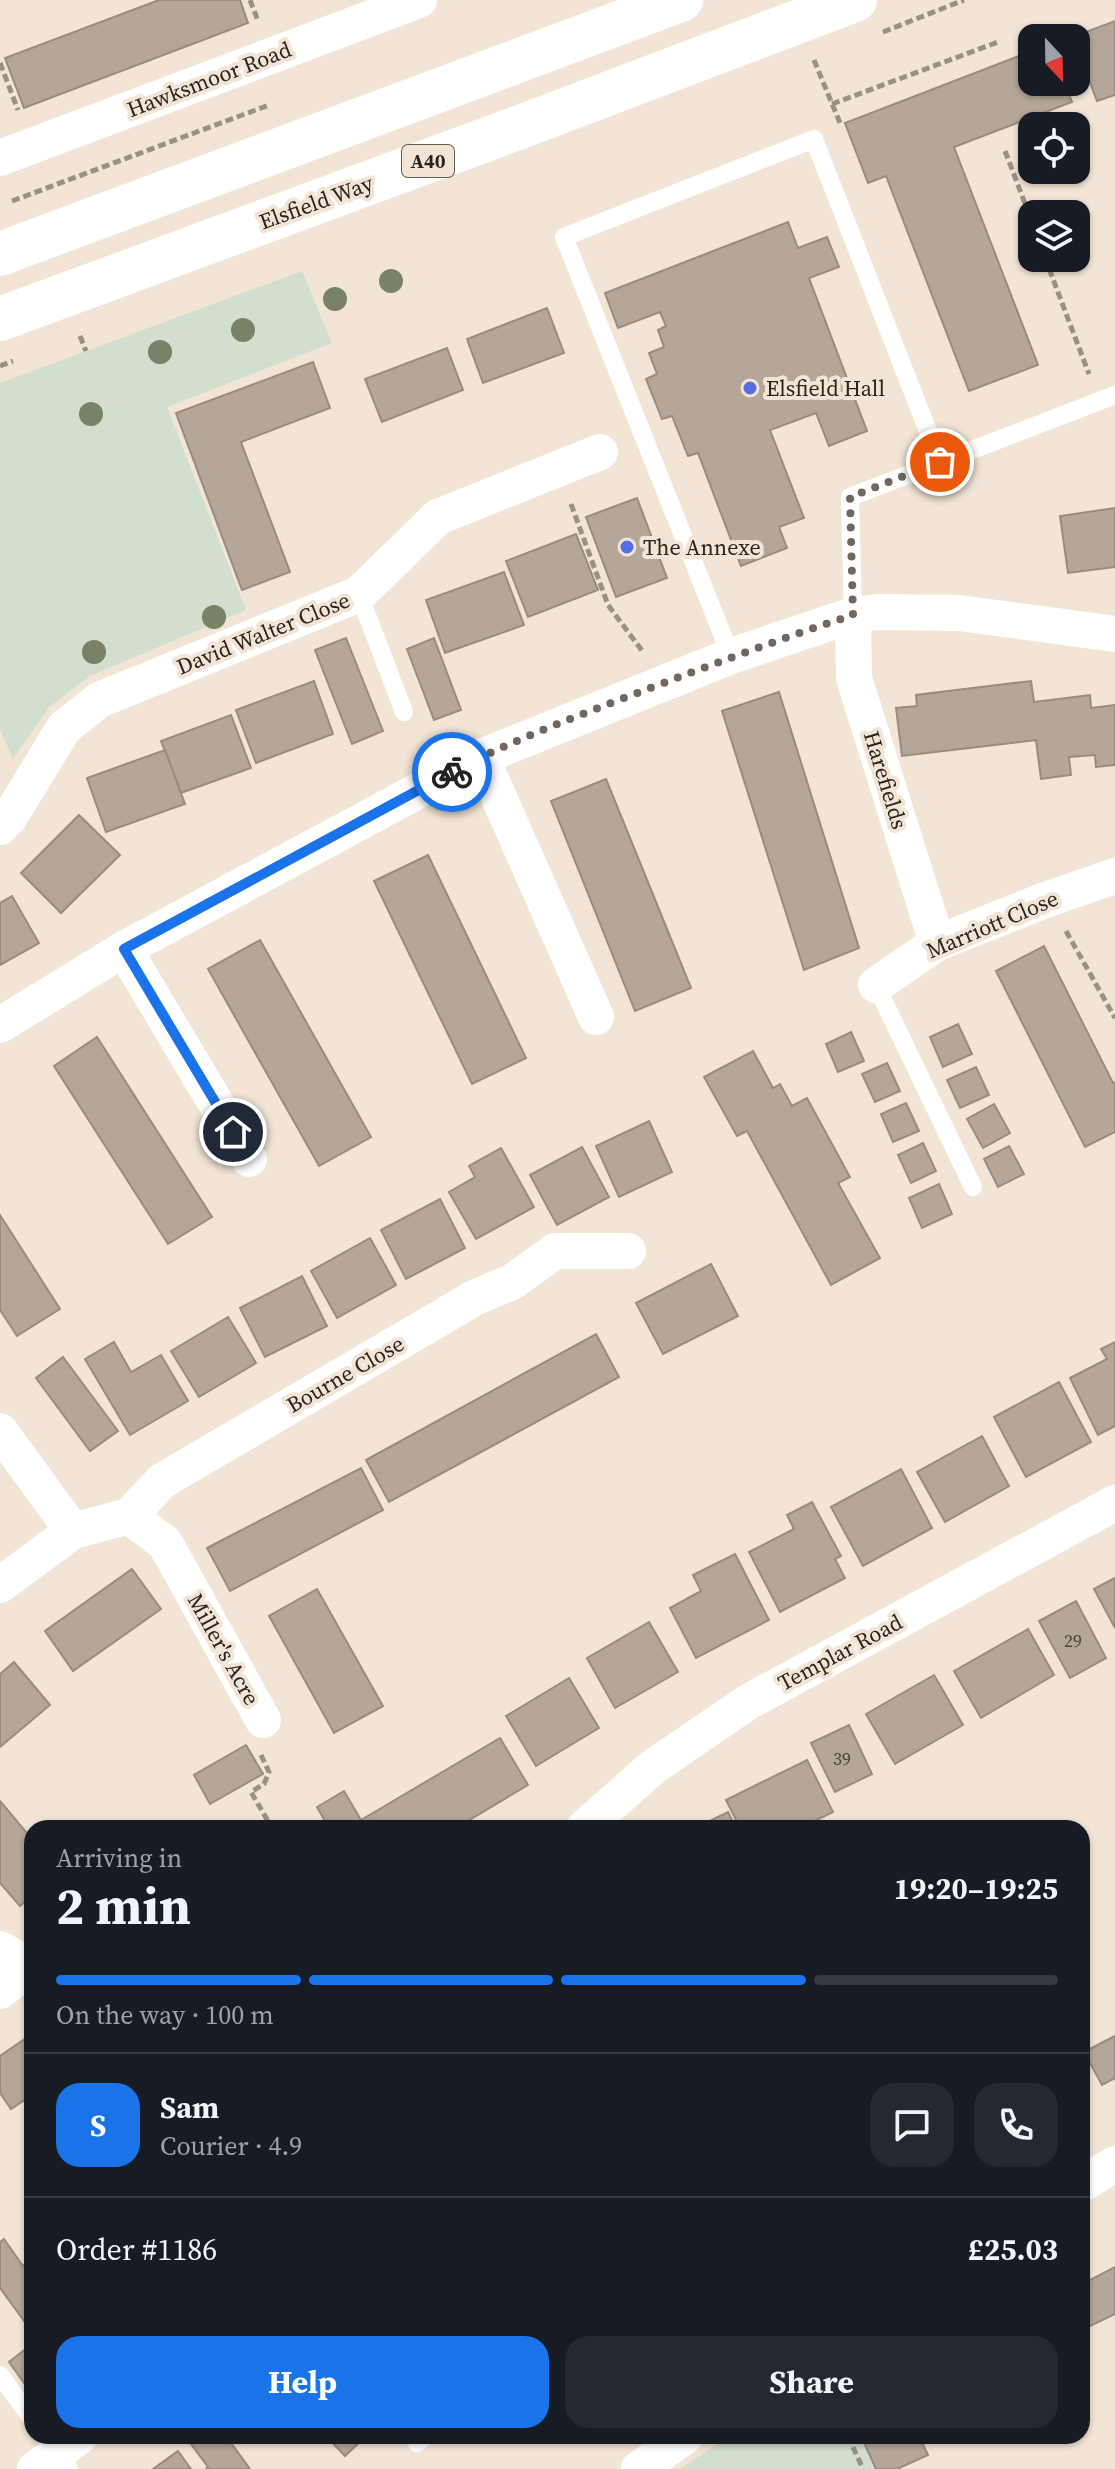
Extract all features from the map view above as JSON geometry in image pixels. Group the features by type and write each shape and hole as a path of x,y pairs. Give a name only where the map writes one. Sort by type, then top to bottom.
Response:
{"highway":[{"path":"0,254 681,0"},
{"name":"Elsfield Way","path":"0,319 855,0"}],"street":[{"name":"Hawksmoor Road","path":"0,158 419,0"},
{"name":"David Walter Close","path":"0,827 9,818 64,728 99,700 359,594 438,517 600,452"},
{"path":"0,1025 124,949 481,757 731,656 853,615 915,611 959,613 1115,634"},
{"name":"Harefields","path":"853,615 854,678 937,943"},
{"path":"481,757 596,1017"},
{"name":"Marriott Close","path":"876,985 937,943 1115,876"},
{"path":"124,949 249,1159"},
{"name":"Bourne Close","path":"129,1516 162,1481 476,1297 512,1282 555,1251 628,1251"},
{"path":"0,1431 73,1531"},
{"name":"Templar Road","path":"593,1820 653,1767 748,1702 1115,1503"},
{"path":"0,1585 73,1531 129,1516"},
{"name":"Miller's Acre","path":"129,1516 165,1543 263,1720"},
{"path":"0,1949 24,1962"},
{"path":"0,1991 24,1973"},
{"path":"1090,2179 1115,2164"},
{"path":"639,2469 674,2444"}],"lane":[{"path":"731,656 564,237 814,139 940,462"},
{"path":"853,615 850,497 1107,398"},
{"path":"359,594 404,712"},
{"path":"876,985 973,1187"},
{"path":"0,2375 24,2408"}],"path":[{"path":"832,104 998,42"},
{"path":"0,63 9,87"},
{"path":"1005,151 1024,200"},
{"path":"1051,272 1107,398"},
{"path":"80,336 86,351"},
{"path":"557,470 608,605 665,682"},
{"path":"1048,899 1115,1018"},
{"name":"Miller's Acre","path":"263,1720 249,1731 269,1772 264,1784 251,1792 267,1820"},
{"path":"852,2444 863,2469"}],"green space":[{"path":"302,271 332,343 167,407 246,610 90,676 49,707 13,759 0,729 0,383"},
{"path":"717,2444 872,2444 883,2469 680,2469"}],"building":[{"path":"159,0 240,0 248,23 24,108 5,58"},
{"path":"1115,21 1115,95 1097,101 1090,82 1090,31"},
{"path":"1018,56 1018,96 1070,96 1072,102 1046,112 1018,112 1018,123 954,147 1038,365 969,391 886,176 868,183 845,123"},
{"name":"Elsfield Hall","path":"788,222 798,248 827,237 839,267 809,278 867,431 829,446 816,413 770,430 804,518 779,527 787,548 741,566 698,453 688,456 672,416 662,419 646,379 657,374 649,353 664,347 658,330 666,326 660,312 618,328 605,293"},
{"path":"547,308 564,353 483,383 467,339"},
{"path":"447,348 463,390 382,422 365,379"},
{"path":"313,362 330,408 241,442 290,572 242,590 176,413"},
{"name":"The Annexe","path":"637,498 667,578 616,597 586,517"},
{"path":"1115,508 1115,567 1068,573 1060,516"},
{"path":"576,534 598,590 528,617 506,561"},
{"path":"504,572 524,625 445,653 426,600"},
{"path":"346,638 383,731 352,744 315,650"},
{"path":"434,638 461,710 434,720 407,649"},
{"path":"314,681 333,734 256,763 236,710"},
{"path":"1031,681 1034,702 1090,695 1091,708 1115,705 1115,765 1096,767 1095,755 1069,757 1071,775 1041,779 1036,740 902,756 896,708 917,706 916,695"},
{"path":"779,692 859,948 804,970 722,711"},
{"path":"231,715 251,768 181,793 161,741"},
{"path":"165,750 185,804 106,832 87,778"},
{"path":"606,779 691,988 635,1011 551,801"},
{"path":"79,815 120,855 61,913 21,873"},
{"path":"428,855 526,1058 472,1084 374,881"},
{"path":"12,896 39,943 0,965 0,903"},
{"path":"260,940 371,1137 319,1166 208,969"},
{"path":"1044,946 1115,1082 1115,1132 1085,1147 996,971"},
{"path":"958,1024 972,1054 943,1067 930,1037"},
{"path":"851,1032 864,1061 838,1072 826,1044"},
{"path":"97,1037 212,1217 168,1244 54,1066"},
{"path":"753,1051 773,1088 780,1084 792,1106 807,1098 850,1177 838,1183 880,1258 831,1285 747,1131 737,1136 704,1077"},
{"path":"887,1063 900,1091 875,1102 862,1074"},
{"path":"976,1067 989,1095 960,1108 947,1080"},
{"path":"906,1103 919,1131 893,1142 881,1114"},
{"path":"994,1104 1010,1133 983,1148 967,1119"},
{"path":"649,1121 672,1172 619,1197 596,1146"},
{"path":"923,1143 936,1171 911,1183 898,1155"},
{"path":"1009,1146 1024,1174 998,1187 984,1159"},
{"path":"582,1147 609,1197 557,1225 530,1175"},
{"path":"501,1148 534,1207 476,1239 449,1192 475,1177 469,1166"},
{"path":"939,1184 952,1214 922,1228 909,1198"},
{"path":"440,1199 465,1248 406,1279 381,1230"},
{"path":"0,1215 60,1309 17,1336 0,1310"},
{"path":"370,1238 396,1285 337,1318 311,1271"},
{"path":"711,1264 738,1316 663,1354 636,1303"},
{"path":"302,1276 327,1326 265,1357 240,1308"},
{"path":"228,1317 256,1363 199,1397 171,1351"},
{"path":"596,1334 619,1377 389,1502 366,1460"},
{"path":"114,1342 131,1372 161,1355 188,1401 130,1435 85,1359"},
{"path":"1115,1342 1115,1426 1098,1435 1070,1378 1107,1359 1101,1349"},
{"path":"63,1357 118,1431 90,1451 36,1378"},
{"path":"1059,1382 1091,1442 1026,1477 994,1417"},
{"path":"982,1436 1009,1486 945,1522 917,1472"},
{"path":"361,1468 383,1510 230,1591 207,1548"},
{"path":"901,1469 932,1528 863,1566 831,1507"},
{"path":"812,1502 841,1556 835,1559 845,1578 780,1612 749,1552 794,1529 787,1515"},
{"path":"735,1554 769,1620 696,1658 670,1608 701,1591 693,1575"},
{"path":"132,1569 161,1609 73,1671 45,1631"},
{"path":"1115,1578 1115,1628 1094,1589"},
{"path":"317,1589 383,1706 334,1733 269,1616"},
{"path":"1076,1601 1106,1658 1070,1678 1039,1621"},
{"path":"649,1622 678,1672 615,1708 587,1658"},
{"path":"1028,1629 1054,1675 981,1718 954,1671"},
{"path":"14,1662 50,1705 0,1747 0,1674"},
{"path":"934,1675 963,1725 895,1764 866,1714"},
{"path":"569,1678 599,1728 536,1766 506,1716"},
{"path":"849,1725 872,1774 835,1792 811,1743"},
{"path":"500,1738 528,1785 469,1820 361,1820"},
{"path":"246,1745 263,1774 210,1804 194,1775"},
{"path":"807,1760 833,1812 816,1820 736,1820 726,1800"},
{"path":"344,1791 361,1820 324,1820 317,1807"},
{"path":"0,1801 24,1830 24,1903 20,1906 0,1883"},
{"path":"728,1812 732,1820 712,1820"},
{"path":"1115,2036 1115,2078 1102,2085 1090,2063 1090,2049"},
{"path":"24,2040 24,2100 11,2109 0,2093 0,2056"},
{"path":"4,2239 24,2265 24,2321 0,2288 0,2242"},
{"path":"1115,2267 1115,2314 1090,2326 1090,2280"},
{"path":"24,2350 24,2383 9,2362"},
{"path":"191,2444 232,2444 250,2469 206,2469 208,2467"},
{"path":"334,2444 358,2444 345,2456"},
{"path":"865,2444 923,2444 928,2455 897,2469 876,2469"},
{"path":"178,2451 191,2469 153,2469"}],"way so far":[{"path":"452,772 542,730 731,656 853,615 850,497 940,462"}],"place":[{"name":"Elsfield Hall","path":"750,388"},
{"name":"The Annexe","path":"627,547"}],"route":[{"path":"233,1132 124,949 452,772"}]}
